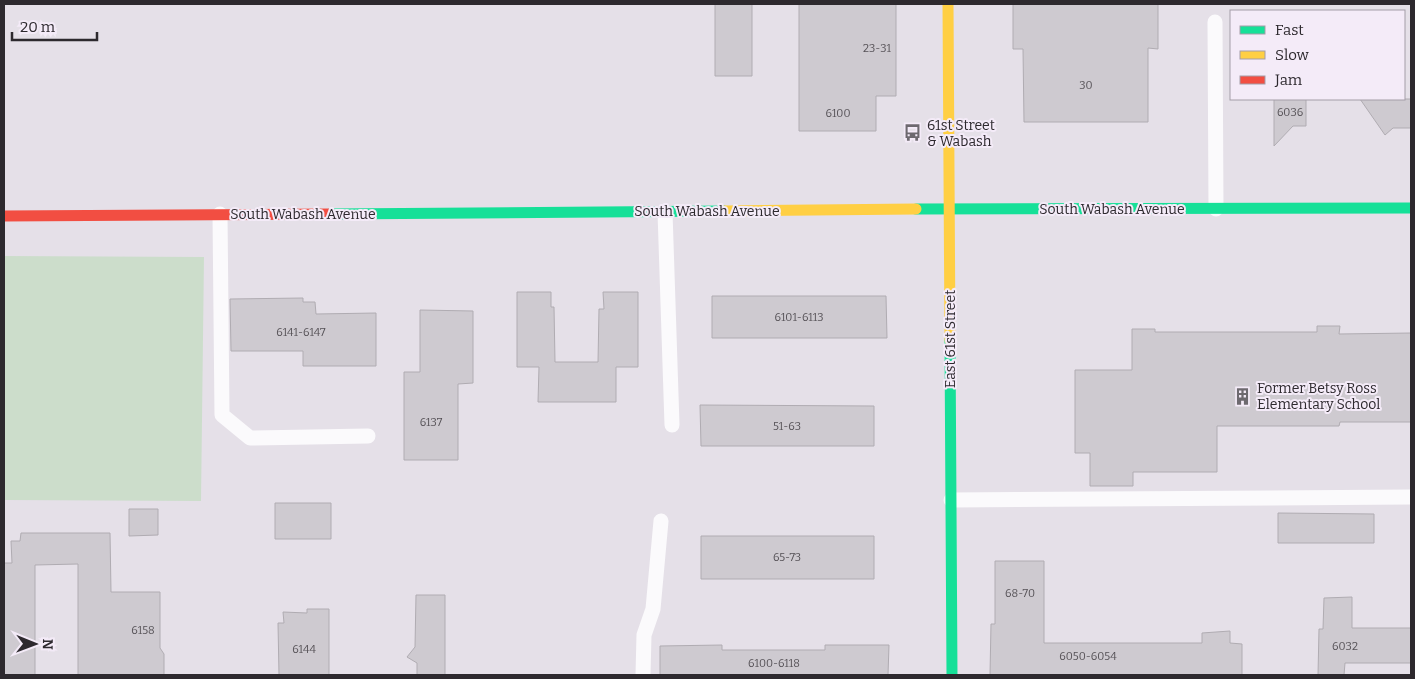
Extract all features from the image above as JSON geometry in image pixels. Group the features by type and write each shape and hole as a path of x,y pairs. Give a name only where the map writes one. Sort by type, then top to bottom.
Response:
{"street":[{"name":"East 61st Street","path":"948,4 952,675"},
{"name":"South Wabash Avenue","path":"4,216 1411,208"}],"lane":[{"path":"1215,22 1216,209"},
{"path":"665,212 672,425"},
{"path":"220,214 222,415 250,438 368,436"},
{"path":"951,500 1411,497"},
{"path":"643,675 644,635 653,609 661,521"}],"green space":[{"path":"4,256 204,257 201,501 4,500"}],"building":[{"path":"715,4 752,4 752,76 715,76"},
{"path":"799,4 896,4 896,96 876,96 876,131 799,131"},
{"path":"1013,4 1158,4 1158,49 1148,48 1148,122 1024,122 1023,49 1013,49"},
{"path":"1411,99 1411,128 1393,128 1385,135 1361,100"},
{"path":"1274,100 1306,100 1306,126 1293,126 1274,146"},
{"path":"517,292 551,292 551,307 554,307 555,362 598,362 599,309 604,309 603,292 638,292 638,367 616,367 616,402 538,402 539,367 517,367"},
{"path":"712,296 886,296 887,338 712,338"},
{"path":"303,298 303,302 315,302 316,314 376,313 376,366 303,366 303,351 231,351 230,299"},
{"path":"420,310 473,311 473,383 458,384 458,460 404,460 404,372 420,372"},
{"name":"Former Betsy Ross Elementary School","path":"1317,326 1340,326 1339,334 1411,333 1411,422 1340,422 1339,426 1217,426 1217,472 1133,472 1133,486 1090,486 1090,453 1075,453 1075,370 1132,370 1132,329 1155,329 1155,332 1317,332"},
{"path":"700,405 874,406 874,446 701,446"},
{"path":"275,503 331,503 331,539 275,539"},
{"path":"129,509 158,509 158,535 129,536"},
{"path":"1278,513 1374,514 1374,543 1278,543"},
{"path":"21,533 110,533 111,592 160,592 160,648 164,654 164,675 78,675 78,564 35,565 35,675 4,675 4,563 12,563 11,541 20,541"},
{"path":"701,536 874,536 874,579 701,579"},
{"path":"995,561 1044,561 1044,643 1202,643 1202,633 1230,631 1230,643 1242,644 1242,675 990,675 991,624 995,624"},
{"path":"416,595 445,595 445,675 417,675 417,663 407,657 415,647"},
{"path":"1352,597 1352,628 1411,628 1411,663 1345,663 1344,675 1318,675 1319,629 1323,629 1324,598"},
{"path":"307,609 329,609 329,675 279,675 278,623 284,623 283,612 307,613"},
{"path":"722,645 722,650 825,650 825,645 889,645 888,675 660,675 660,646"}],"traffic: fast":[{"path":"916,209 1411,208"},
{"path":"330,214 724,211"},
{"path":"950,340 952,675"}],"traffic: slow":[{"path":"948,4 950,340"},
{"path":"724,211 916,209"}],"traffic: jam":[{"path":"4,216 330,214"}],"place":[{"name":"61st Street & Wabash","path":"913,133"},
{"name":"Former Betsy Ross Elementary School","path":"1243,396"}]}
